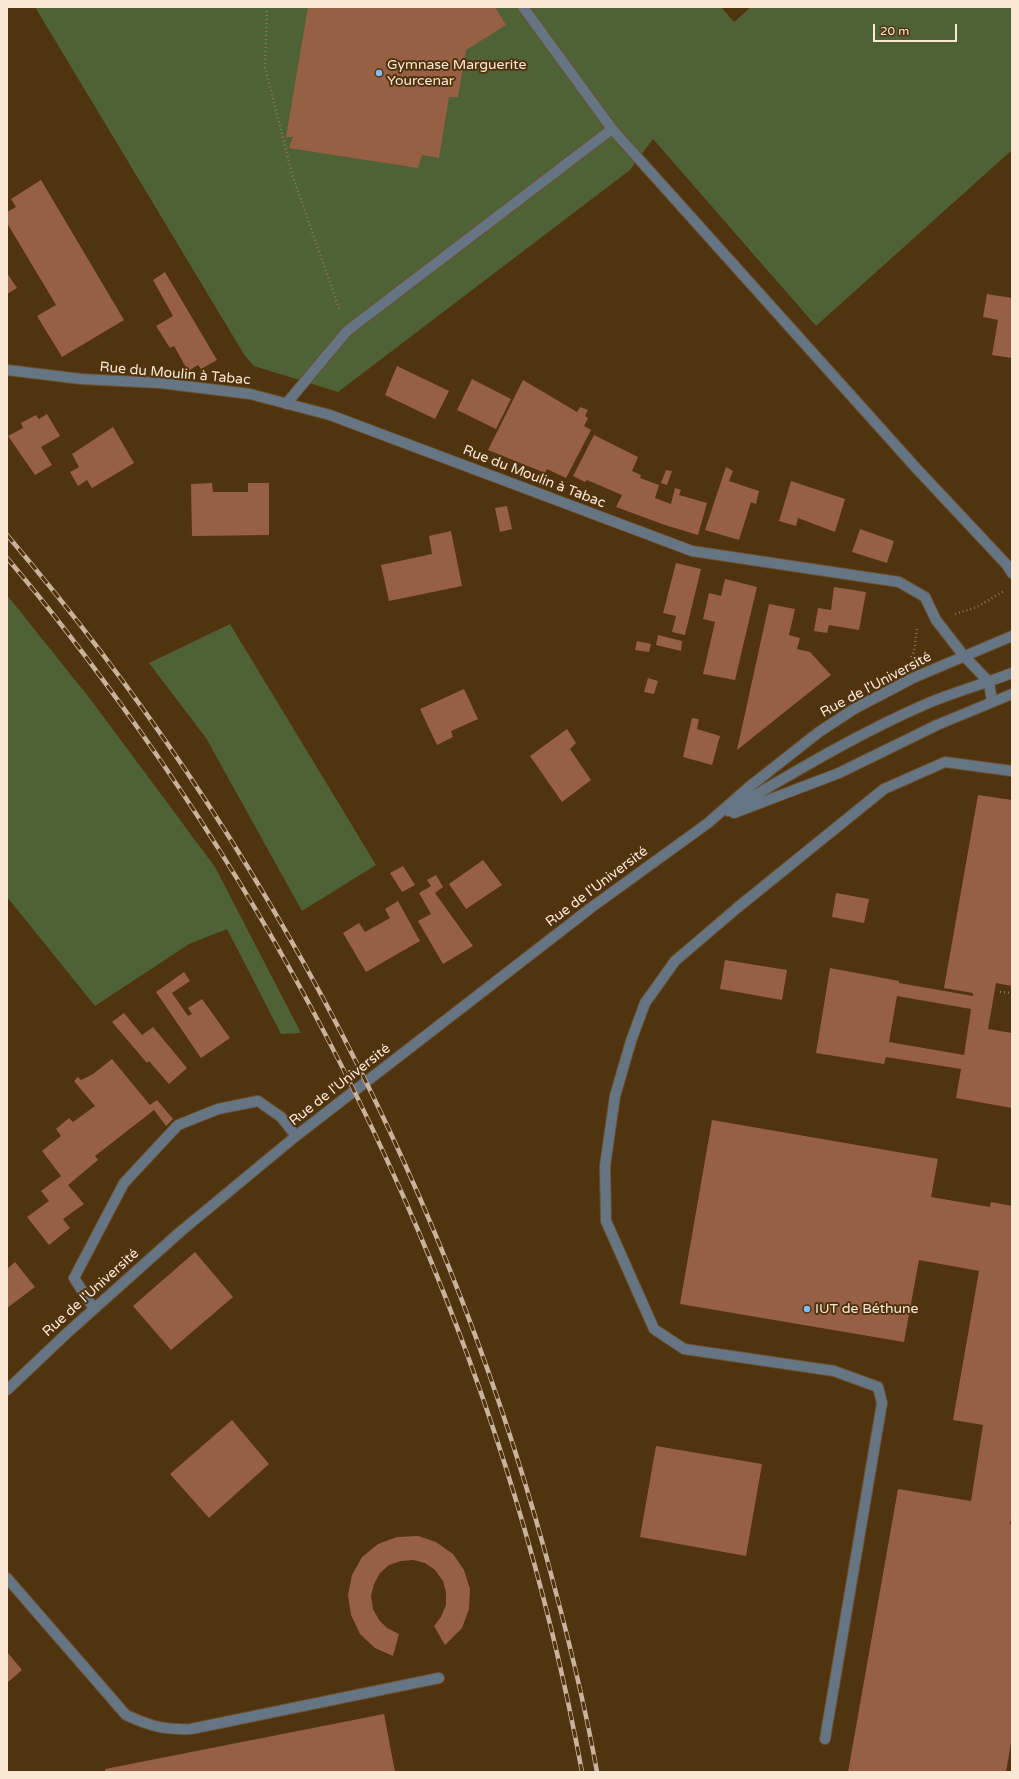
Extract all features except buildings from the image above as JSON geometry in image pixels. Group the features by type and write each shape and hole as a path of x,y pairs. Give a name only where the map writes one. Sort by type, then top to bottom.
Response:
{"street":[{"path":"523,7 612,129 927,480 1007,565 1012,573"},
{"path":"286,404 347,331 612,129"},
{"name":"Rue du Moulin à Tabac","path":"7,370 81,379 160,384 250,394 330,415 692,551 899,582 925,597 936,620 964,656 989,682"},
{"name":"Rue de l'Université","path":"7,1390 180,1232 296,1136 592,907 708,823 749,787 825,728 854,709 913,678 1012,636"},
{"path":"708,823 824,754 927,704 1012,673"},
{"path":"989,682 992,702"},
{"name":"Rue de l'Université","path":"708,823 839,773 937,725 1012,694"},
{"path":"825,1739 882,1403 878,1387 834,1371 684,1349 654,1329 606,1221 605,1166 615,1096 631,1041 645,1003 675,961 737,908 884,789 945,762 1012,771"},
{"path":"94,1309 74,1278 124,1183 178,1125 218,1109 258,1101 281,1117 296,1136"},
{"path":"7,1578 126,1715 151,1726 169,1730 191,1729 439,1678"}],"path":[{"path":"267,7 265,67 292,174 347,331"},
{"path":"1000,992 1012,993"}],"green space":[{"path":"35,7 721,7 734,22 751,7 1012,7 1012,150 816,326 653,139 630,170 338,392 254,366 245,356"},
{"path":"7,595 91,700 215,867 301,1033 281,1034 227,929 189,944 95,1006 7,897"},
{"path":"230,624 376,865 302,911 206,738 149,663"}],"railway":[{"path":"7,535 101,652 188,774 268,900 340,1031 406,1166 463,1304 513,1445 567,1634 597,1772"},
{"path":"7,558 59,621 108,687 140,731 219,849 291,972 357,1098 417,1228 469,1360 514,1495 552,1633 582,1772"}],"place":[{"name":"Gymnase Marguerite Yourcenar","path":"379,73"},
{"name":"IUT de Béthune","path":"807,1309"}]}
